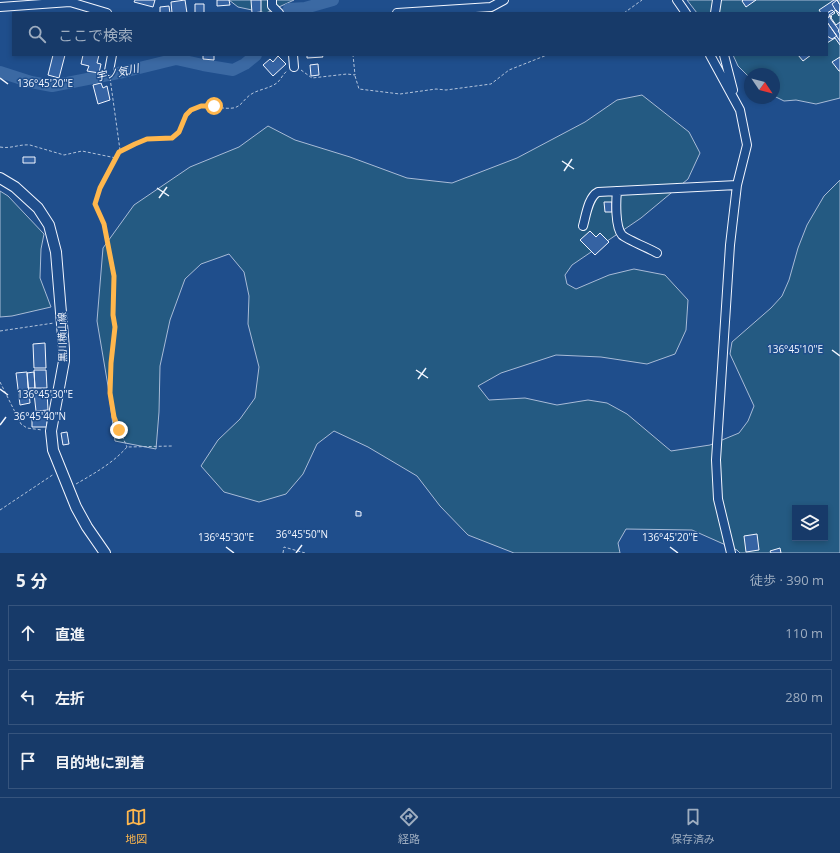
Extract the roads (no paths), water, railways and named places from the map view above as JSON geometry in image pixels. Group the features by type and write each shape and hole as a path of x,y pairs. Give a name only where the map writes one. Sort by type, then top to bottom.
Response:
{"main road":[{"name":"黒川横山線","path":"0,178 15,187 38,208 49,225 56,252 63,322 64,361 51,431 53,450 82,518 105,553"}],"street":[{"path":"272,0 272,6 279,12"},
{"path":"413,12 491,7 504,0"},
{"path":"677,0 685,12"},
{"path":"715,12 717,0"},
{"path":"0,6 70,2 104,12"},
{"path":"109,75 112,56"},
{"path":"294,56 294,67"},
{"path":"711,56 737,102"},
{"path":"724,56 740,110 747,145 737,185 730,245 716,460 718,499 731,553"},
{"path":"583,226 592,199 598,192 737,185"},
{"path":"617,191 616,203 619,229 622,235 657,253"}],"waterway":[{"name":"宇ノ気川","path":"288,12 289,9 305,8 333,0"},
{"name":"宇ノ気川","path":"0,72 31,82 52,86 123,72 176,59 233,70 245,64 255,56"}]}
